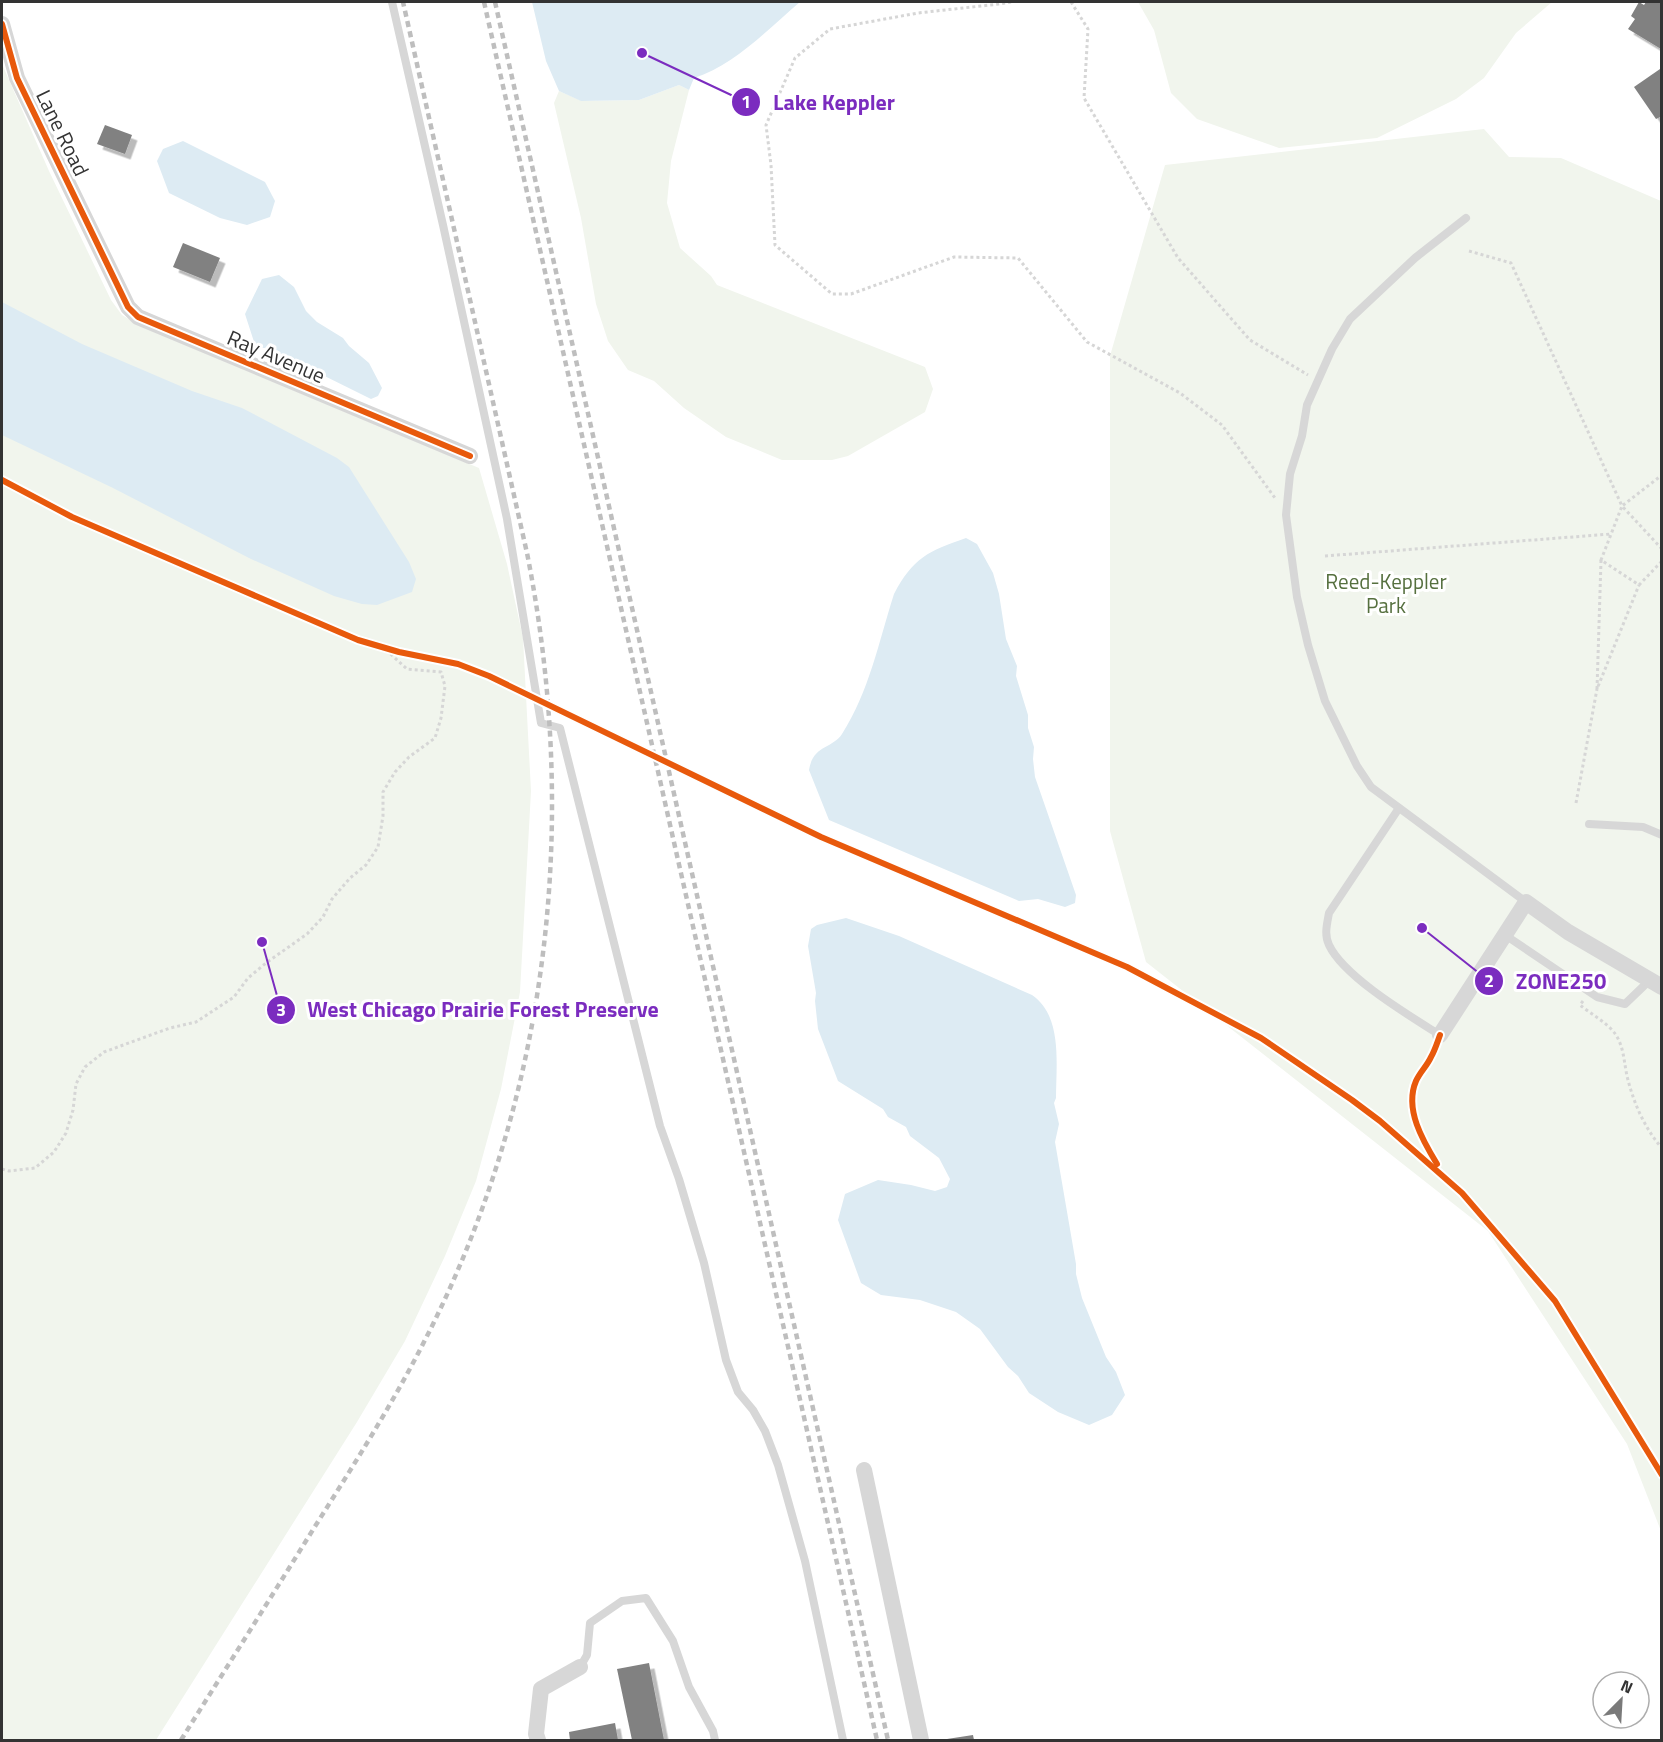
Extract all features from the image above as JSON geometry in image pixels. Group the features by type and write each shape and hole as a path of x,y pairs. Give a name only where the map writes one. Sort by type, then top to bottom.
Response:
{"street":[{"name":"Lane Road","path":"2,24 17,78 101,252"},
{"name":"Ray Avenue","path":"101,252 128,307 138,317 470,456"},
{"path":"1440,1035 1526,902 1568,932 1656,984"},
{"path":"864,1470 921,1740"},
{"path":"538,1740 536,1734 541,1689 580,1667"}],"lane":[{"path":"392,2 507,519 541,723 561,728 660,1126 679,1179 704,1263 726,1360 738,1392 753,1410 765,1431 778,1465 805,1561 843,1740"},
{"path":"1466,218 1415,258 1350,319 1332,349 1307,405 1302,436 1290,474 1287,515 1298,597 1308,645 1325,701 1357,766 1371,787 1526,902"},
{"path":"1399,808 1329,913 1326,928 1328,943 1336,957 1350,972 1401,1010 1440,1035"},
{"path":"1589,824 1643,827 1662,835"},
{"path":"1505,935 1597,997 1625,1004 1656,984"},
{"path":"580,1667 587,1655 590,1623 622,1601 646,1598 673,1641 689,1687 713,1731 714,1740"}],"path":[{"path":"1011,2 918,13 830,29 795,58 766,125 771,165 775,245 832,294 850,294 954,256 1018,258 1087,342 1180,393 1222,425 1287,515"},
{"path":"1071,2 1088,29 1084,98 1178,258 1250,340 1317,381"},
{"path":"1468,251 1510,262 1622,506 1662,549"},
{"path":"1576,803 1597,689 1601,560 1622,506 1662,475"},
{"path":"1325,556 1611,534"},
{"path":"1601,560 1640,585"},
{"path":"1597,689 1640,585 1662,561"},
{"path":"375,645 399,652"},
{"path":"2,1169 9,1171 35,1168 54,1152 66,1133 73,1110 76,1084 85,1067 104,1052 170,1028 196,1022 234,996 248,978 307,934 323,917 332,899 350,878 366,865 378,847 383,816 383,792 395,772 409,757 435,738 441,718 445,686 441,672 407,669 384,648"},
{"path":"1580,1005 1615,1034 1622,1049 1638,1109 1654,1139 1662,1148"}],"green space":[{"path":"1138,2 1552,2 1516,33 1484,78 1456,99 1377,138 1279,148 1197,119 1171,93 1154,30"},
{"path":"2,64 49,171 111,300 122,315 140,326 479,468 507,564 523,638 531,791 520,992 501,1089 476,1181 445,1256 405,1341 357,1422 156,1740 2,1740"},
{"path":"679,85 689,90 671,161 667,203 680,248 711,276 717,285 925,367 933,389 925,412 848,456 832,460 782,460 726,437 684,408 654,381 628,370 608,341 596,304 581,218 554,103 559,91 582,101 639,100"},
{"name":"Reed-Keppler Park","path":"1484,129 1509,157 1561,158 1661,201 1661,1531 1627,1444 1488,1231 1146,962 1110,831 1110,356 1165,165"}],"shaded area":[{"path":"532,2 800,2 737,55 694,78 689,90 679,85 639,100 581,101 559,91 546,61"},
{"path":"183,141 265,182 275,201 270,217 247,225 220,218 169,193 157,161 163,149"},
{"path":"279,275 294,287 306,311 317,322 343,338 369,363 382,388 378,396 371,399 268,348 256,348 245,314 262,279"},
{"path":"2,302 82,344 192,391 242,408 337,458 349,467 409,562 416,579 412,592 377,605 362,604 334,596 251,559 113,488 2,435"},
{"path":"966,538 977,544 993,573 999,594 1006,639 1017,666 1016,676 1028,715 1028,728 1034,747 1035,777 1076,895 1075,903 1065,907 1038,899 1019,901 829,820 809,770 814,756 838,739 851,718 873,666 894,594 901,582 923,557 941,547"},
{"path":"846,918 899,936 1032,995 1049,1015 1057,1056 1054,1103 1059,1124 1055,1142 1076,1274 1082,1298 1106,1357 1116,1372 1125,1395 1112,1415 1089,1425 1058,1412 1029,1393 980,1329 956,1312 920,1300 881,1295 861,1283 838,1220 845,1194 878,1180 935,1191 947,1187 950,1179 939,1158 910,1136 906,1127 888,1117 883,1109 838,1081 818,1029 816,993 808,946 811,929 817,925"}],"building":[{"path":"1639,2 1644,5 1646,2 1662,2 1661,49 1628,29 1635,19 1631,16"},
{"path":"1660,69 1662,71 1662,116 1656,119 1634,87"},
{"path":"105,125 132,135 125,154 97,144"},
{"path":"183,243 220,258 210,282 173,267"},
{"path":"649,1663 664,1740 632,1740 617,1669"},
{"path":"615,1723 618,1740 570,1740 569,1732"},
{"path":"973,1735 974,1740 947,1740 947,1739"}],"railway":[{"path":"181,1740 358,1458 425,1340 467,1247 501,1152 526,1054 543,955 551,855 551,754 543,653 527,553 403,2"},
{"path":"484,2 877,1740"},
{"path":"495,2 888,1740"}],"cycle path":[{"path":"2,24 17,78 128,307 138,317 470,456"},
{"path":"2,480 72,517 358,640 399,652 458,664 489,676 821,837 1127,967 1261,1038 1380,1121 1462,1193 1555,1301 1662,1475"},
{"path":"1437,1164 1417,1124 1412,1103 1416,1081 1435,1049 1440,1035"}],"place":[{"name":"Lake Keppler","path":"642,53"},
{"name":"ZONE250","path":"1422,928"},
{"name":"West Chicago Prairie Forest Preserve","path":"262,942"}]}
